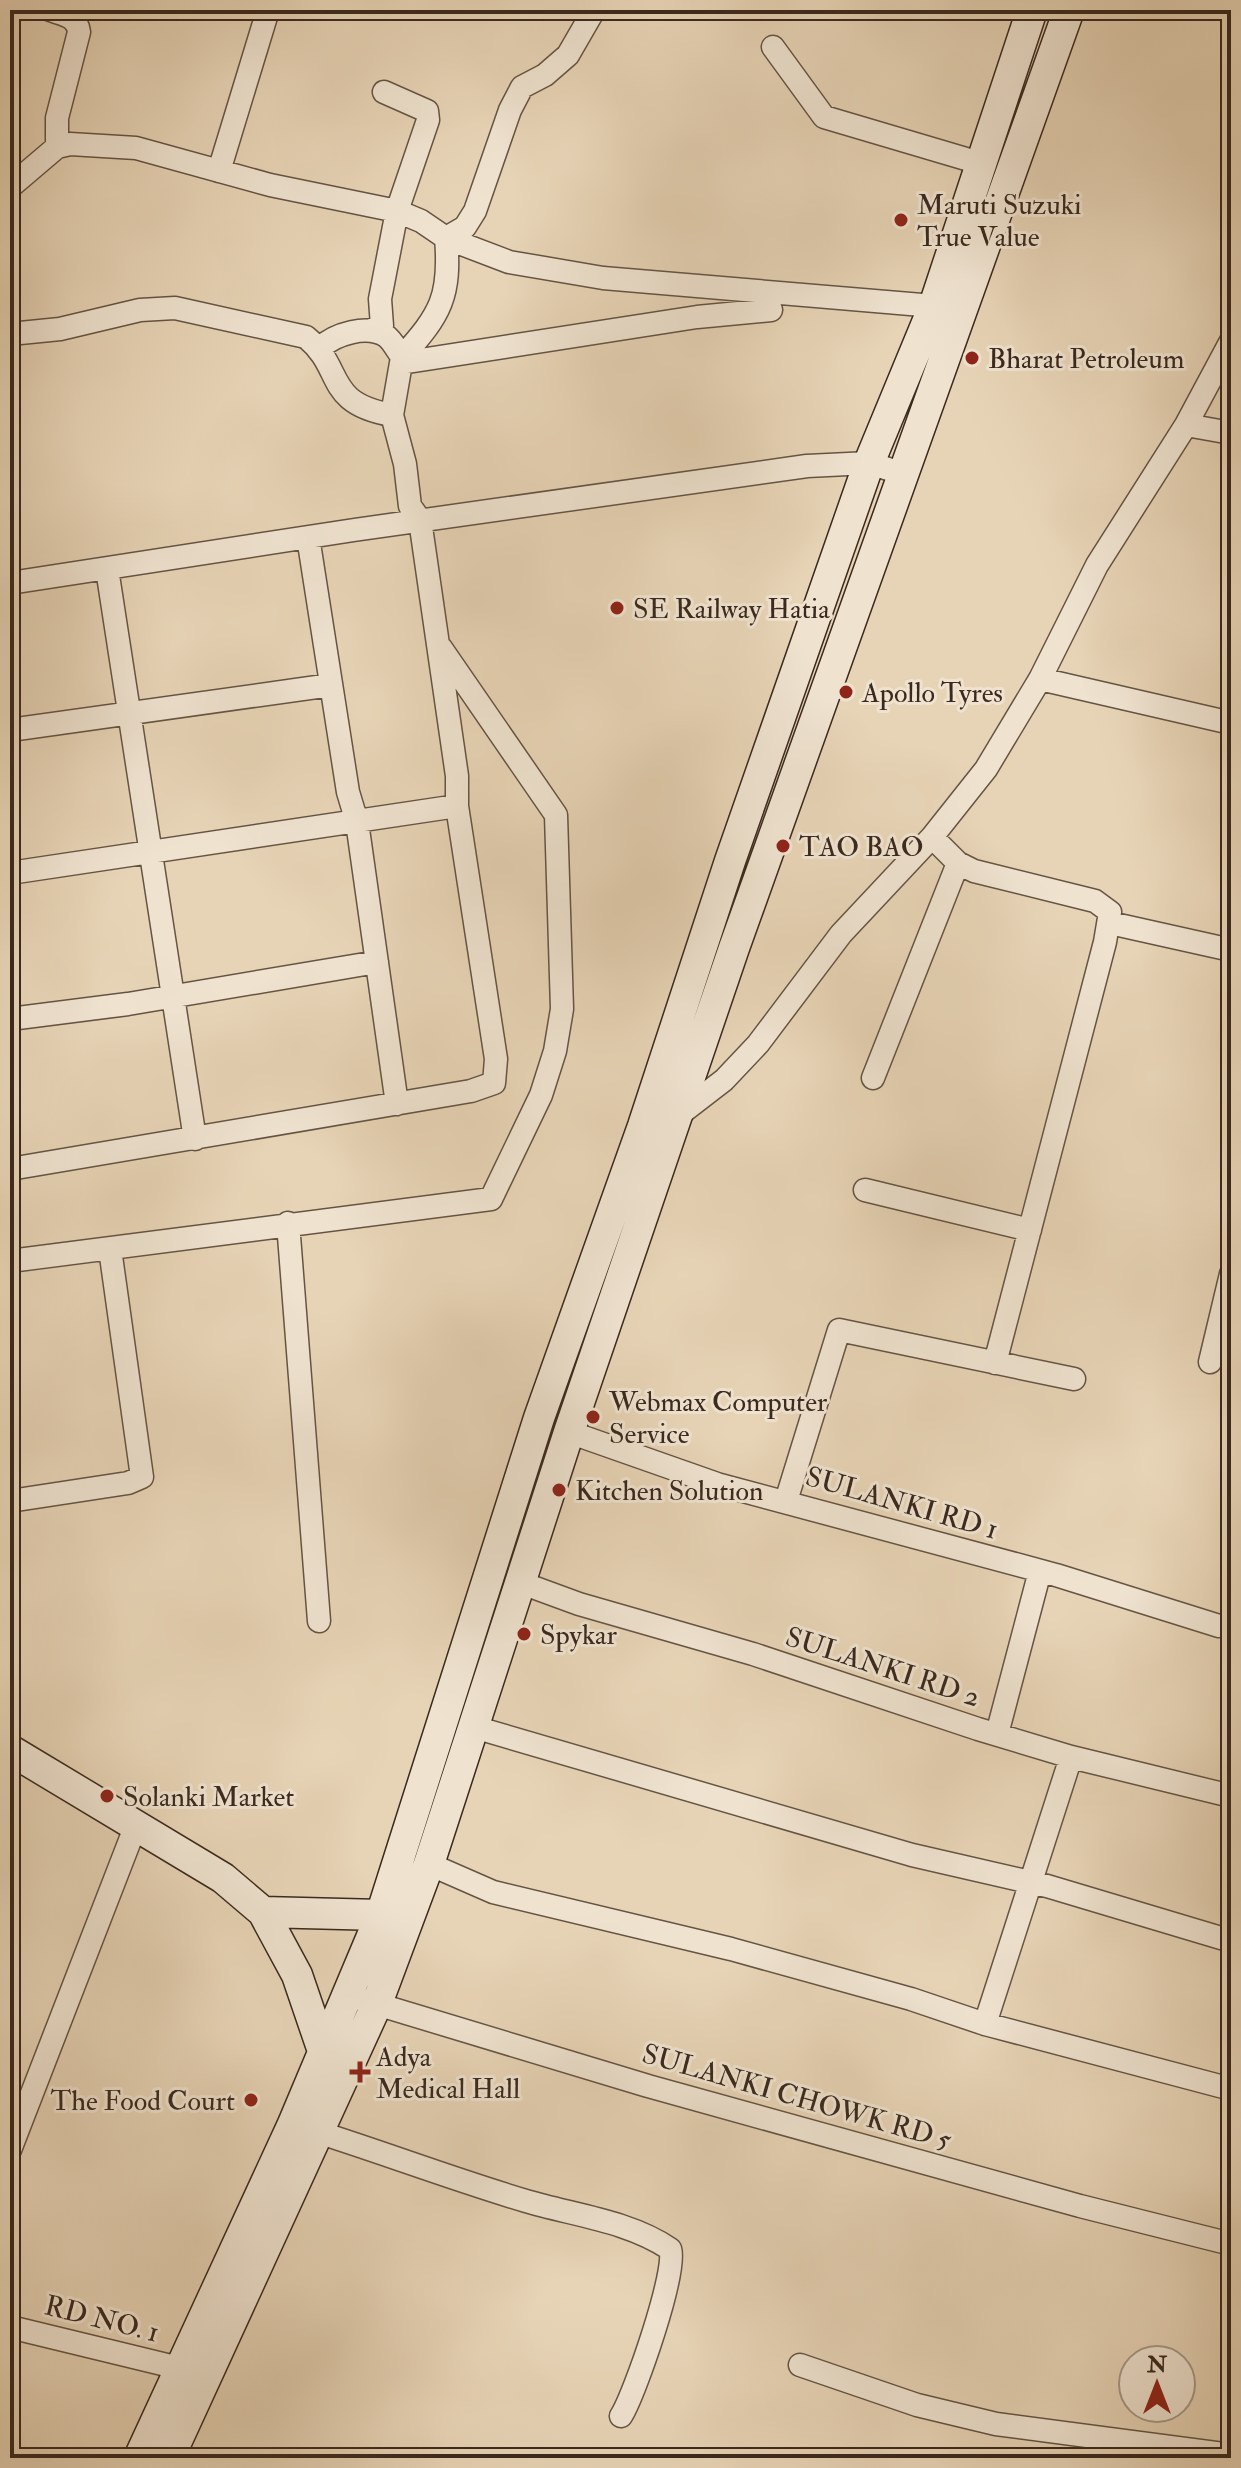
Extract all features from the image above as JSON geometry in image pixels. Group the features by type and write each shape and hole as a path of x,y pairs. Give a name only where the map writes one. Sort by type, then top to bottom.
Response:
{"main road":[{"path":"169,2458 306,2129 363,2001 394,1919 502,1530 869,463 934,306 1032,10"},
{"path":"394,1919 429,1864 519,1582 675,1118 901,473 1040,99 1069,10"},
{"path":"10,1750 223,1878 263,1912 297,1975 336,2060"},
{"path":"263,1912 394,1919"},
{"path":"139,2458 179,2368 306,2129"}],"street":[{"path":"50,10 71,17 78,23 79,32 57,118 57,147"},
{"path":"219,171 268,10"},
{"path":"446,238 465,227 475,211 510,110 522,87 545,75 568,55 594,10"},
{"path":"773,47 824,117 983,164"},
{"path":"320,348 330,339 382,326 380,299 397,211 428,120 427,111 384,92"},
{"path":"10,187 57,147 70,144 136,148 369,208 397,211 421,221 446,238 509,262 603,278 934,306"},
{"path":"10,1169 471,1091 494,1083 496,1059 457,806 457,776 420,520 410,506 405,464 392,415 402,360 436,314 450,278 446,238"},
{"path":"10,334 60,329 140,310 175,308 306,337 320,348 336,386 350,401 372,412 392,415"},
{"path":"402,360 697,317 771,310"},
{"path":"371,330 388,337 402,360"},
{"path":"675,1118 724,1080 758,1044 841,934 932,837 986,769 1040,679 1097,565 1186,425 1231,341"},
{"path":"1186,425 1231,433"},
{"path":"10,583 420,520 807,466 869,463 901,473"},
{"path":"308,537 349,800 357,822 397,1104"},
{"path":"107,569 195,1139"},
{"path":"10,1261 491,1199 541,1095 555,1051 562,1009 556,815 438,644"},
{"path":"1040,679 1231,723"},
{"path":"10,730 130,710 331,685"},
{"path":"10,873 457,806"},
{"path":"932,837 958,863 994,876 1095,901 1110,912 1110,923 995,1363"},
{"path":"873,1078 958,863"},
{"path":"1110,923 1231,950"},
{"path":"10,1019 171,997 377,962"},
{"path":"865,1190 1030,1230"},
{"path":"288,1223 319,1621"},
{"path":"10,1501 128,1483 142,1477 110,1249"},
{"path":"1210,1362 1231,1274"},
{"path":"786,1501 839,1330 1074,1379"},
{"name":"SULANKI RD 1","path":"569,1432 717,1484 1040,1571 1219,1626"},
{"path":"997,1734 1040,1571"},
{"name":"SULANKI RD 2","path":"519,1582 1071,1757 1231,1796"},
{"path":"474,1727 912,1855 1031,1882 1231,1941"},
{"path":"985,2024 1071,1757"},
{"path":"10,2150 136,1825"},
{"path":"429,1864 493,1892 731,1949 911,1999 985,2024 1231,2089"},
{"name":"SULANKI CHOWK RD 5","path":"363,2001 993,2182 1231,2244"},
{"path":"306,2129 644,2235 670,2249 674,2265 654,2336 621,2416"},
{"name":"RD NO. 1","path":"10,2327 179,2368"},
{"path":"800,2365 917,2405 996,2424 1231,2455"}],"place":[{"name":"Maruti Suzuki True Value","path":"901,220"},
{"name":"Bharat Petroleum","path":"972,358"},
{"name":"SE Railway Hatia","path":"617,608"},
{"name":"Apollo Tyres","path":"846,692"},
{"name":"TAO BAO","path":"783,846"},
{"name":"Webmax Computer Service","path":"593,1417"},
{"name":"Kitchen Solution","path":"559,1490"},
{"name":"Spykar","path":"524,1634"},
{"name":"Solanki Market","path":"107,1796"},
{"name":"Adya Medical Hall","path":"360,2072"},
{"name":"The Food Court","path":"251,2100"}]}
